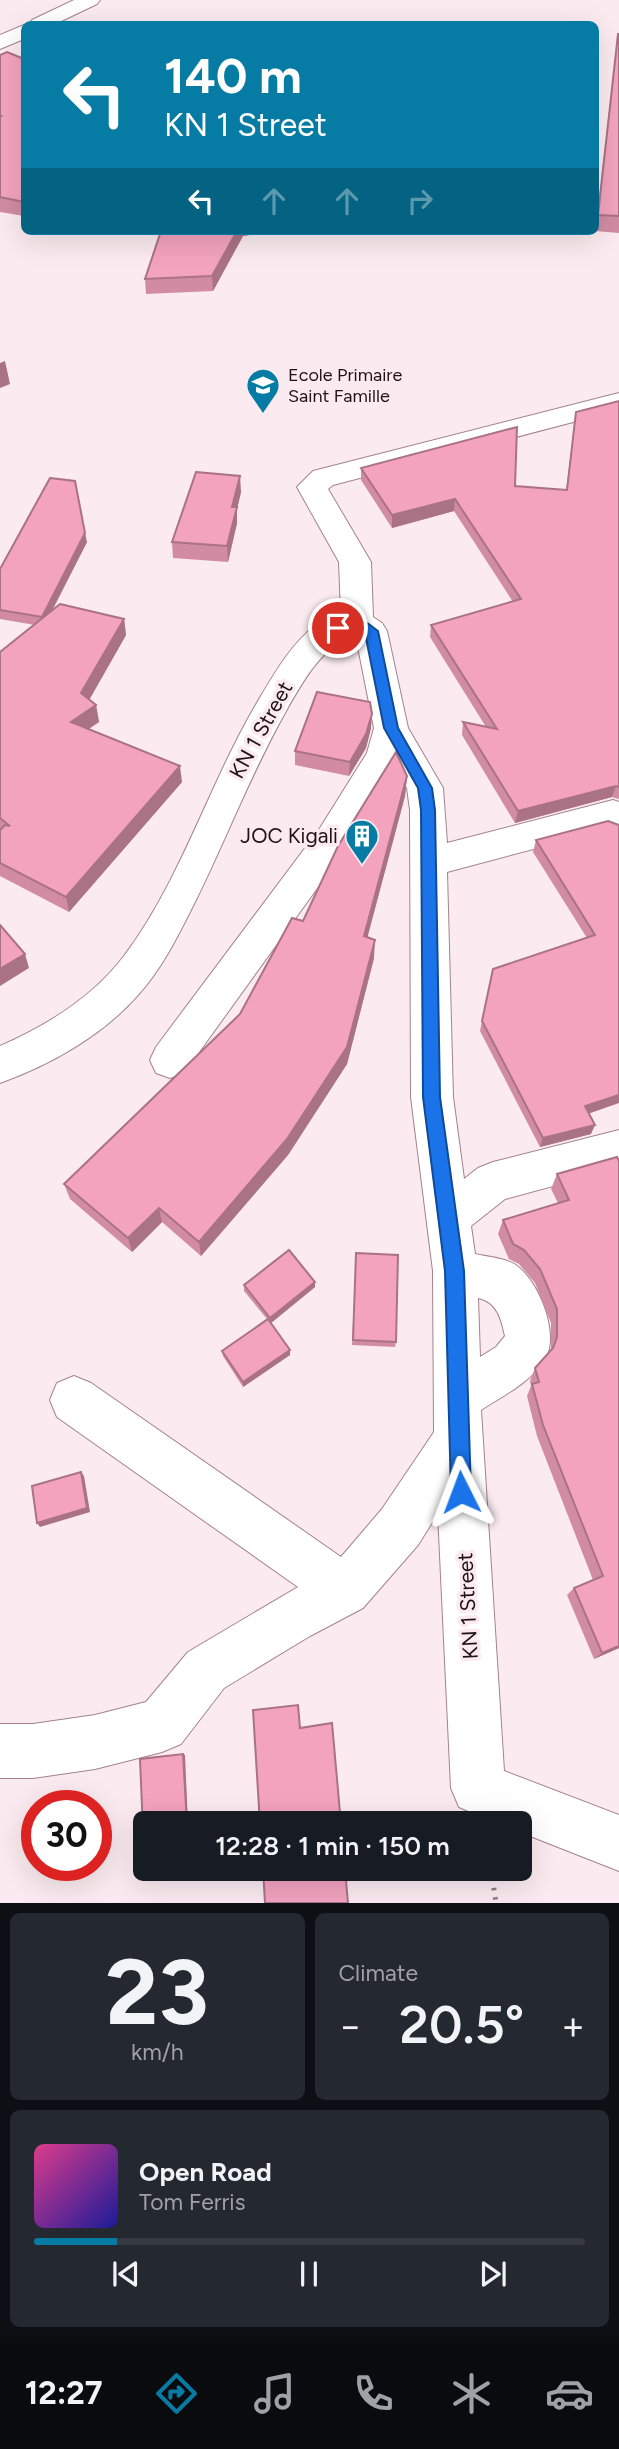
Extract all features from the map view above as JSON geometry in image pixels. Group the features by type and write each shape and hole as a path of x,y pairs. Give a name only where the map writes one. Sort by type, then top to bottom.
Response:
{"street":[{"path":"44,21 90,0"},
{"path":"0,43 21,32"},
{"path":"357,623 355,562 312,487 323,478 619,401"},
{"name":"KN 1 Street","path":"0,1065 41,1048 90,1014 135,970 194,868 232,780 286,684 306,655 338,628 350,622 371,631 391,728 425,788 428,810 432,1097 455,1271 457,1418 478,1788 619,1843"},
{"path":"170,1060 333,838 384,755 391,728"},
{"path":"427,863 613,814 619,822"},
{"path":"449,1217 493,1182 619,1149"},
{"path":"0,1751 33,1751 95,1742 162,1725 206,1670 292,1618 345,1590 400,1527 457,1418 512,1363 529,1342 520,1304 501,1281 455,1271"},
{"path":"74,1400 345,1590"}],"path":[{"path":"493,1881 496,1903"}],"building":[{"path":"619,34 619,216 599,215"},
{"path":"7,52 21,58 21,201 0,197 0,55"},
{"path":"160,235 235,235 212,276 145,279"},
{"path":"619,401 619,787 518,811 463,722 497,729 431,625 521,599 455,499 392,515 361,468 517,427 515,486 567,490 576,412"},
{"path":"196,472 240,476 232,507 237,507 227,546 172,542"},
{"path":"50,478 75,481 85,533 42,617 0,610 0,569"},
{"path":"60,604 124,619 81,693 96,705 71,722 180,766 66,897 0,863 0,830 5,825 10,826 0,818 0,652"},
{"path":"317,692 370,702 372,714 366,734 350,762 295,751"},
{"path":"396,752 407,776 364,936 375,940 347,1047 287,1139 199,1242 159,1208 128,1238 64,1184 240,1014 292,918 303,921 338,846"},
{"path":"608,821 619,825 619,1095 585,1106 595,1125 543,1138 482,1021 493,969 595,935 536,840"},
{"path":"0,925 25,954 0,969"},
{"path":"617,1157 619,1646 602,1653 574,1588 603,1576 543,1425 532,1384 539,1382 535,1368 553,1348 557,1337 557,1309 540,1269 524,1250 513,1244 503,1220 569,1200 557,1174"},
{"path":"289,1250 315,1282 270,1318 244,1285"},
{"path":"356,1253 398,1255 396,1342 353,1340"},
{"path":"268,1319 290,1350 243,1382 222,1351"},
{"path":"81,1472 87,1508 37,1523 32,1486"},
{"path":"298,1705 300,1728 332,1723 340,1811 259,1811 253,1710"},
{"path":"183,1754 186,1811 142,1811 140,1759"},
{"path":"264,1881 346,1881 348,1903 265,1903"}],"place":[{"name":"Ecole Primaire Saint Famille","path":"263,415"},
{"name":"JOC Kigali","path":"362,866"}],"route":[{"path":"338,628 350,622 371,631 391,728 425,788 428,810 427,863 432,968 432,1097 437,1151 455,1271 461,1492"}]}
